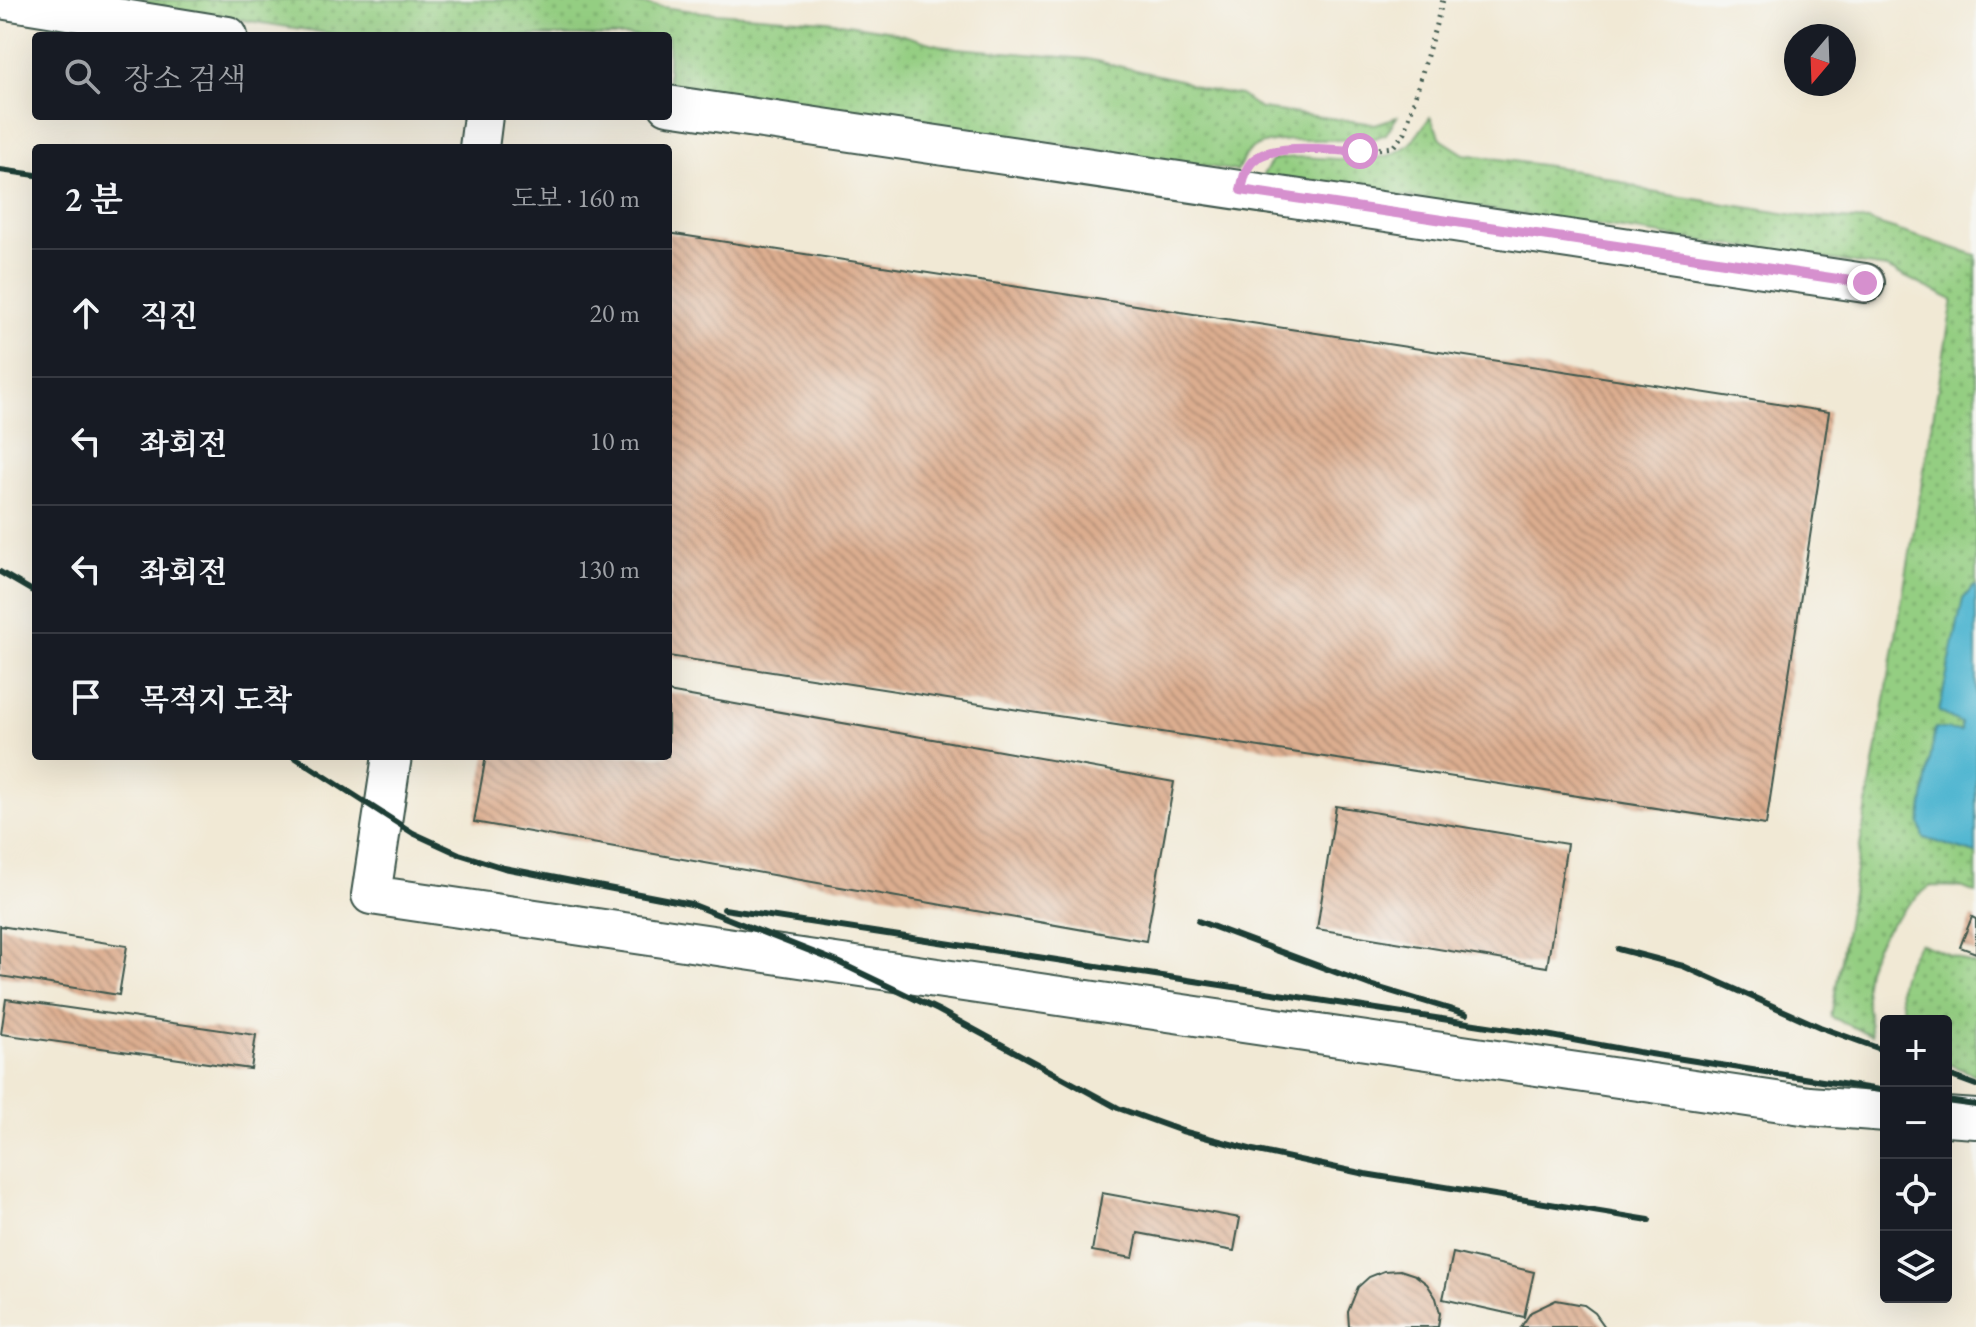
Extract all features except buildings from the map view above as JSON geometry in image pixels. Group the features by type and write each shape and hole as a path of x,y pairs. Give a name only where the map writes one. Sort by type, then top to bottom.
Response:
{"street":[{"path":"6,0 203,32"},
{"path":"672,106 1865,283"},
{"path":"480,144 482,120"},
{"path":"391,760 371,895 1809,1106 1880,1112"},
{"path":"1952,1117 1976,1119"}],"path":[{"path":"1241,190 1245,171 1256,157 1278,150 1360,151 1393,147 1405,132 1443,0"}],"green space":[{"path":"117,0 608,0 701,12 827,21 886,30 945,47 1087,59 1180,80 1201,89 1240,95 1261,109 1375,124 1397,117 1386,134 1373,139 1265,143 1249,151 1237,171 672,87 672,32 320,32"},
{"path":"1430,117 1442,140 1464,154 1591,172 1651,192 1801,216 1868,221 1976,255 1976,587 1973,587 1961,732 1936,728 1924,838 1976,854 1976,893 1961,887 1930,886 1887,929 1867,969 1865,990 1871,1035 1831,1017 1953,300 1887,268 1262,176 1273,160 1306,157 1359,160 1392,154 1407,146"},
{"path":"1919,943 1976,965 1976,1075 1952,1065 1952,1015 1906,1015 1900,991 1908,962"}],"water":[{"path":"1976,587 1976,854 1924,838 1920,824 1935,728 1961,731 1961,723 1939,712 1963,599"}],"railway":[{"path":"0,170 32,174"},
{"path":"0,572 32,591"},
{"path":"299,760 413,833 459,854 504,868 691,904 838,962 938,1010 1118,1108 1182,1131 1365,1174 1649,1220"},
{"path":"724,909 1527,1032"},
{"path":"1198,921 1370,985 1466,1014"},
{"path":"1618,949 1683,966 1820,1027 1880,1049"},
{"path":"1519,1030 1880,1090"},
{"path":"1952,1076 1976,1085"},
{"path":"1952,1102 1976,1105"}],"route":[{"path":"1360,151 1278,150 1256,157 1245,171 1241,190 1865,283"}]}
